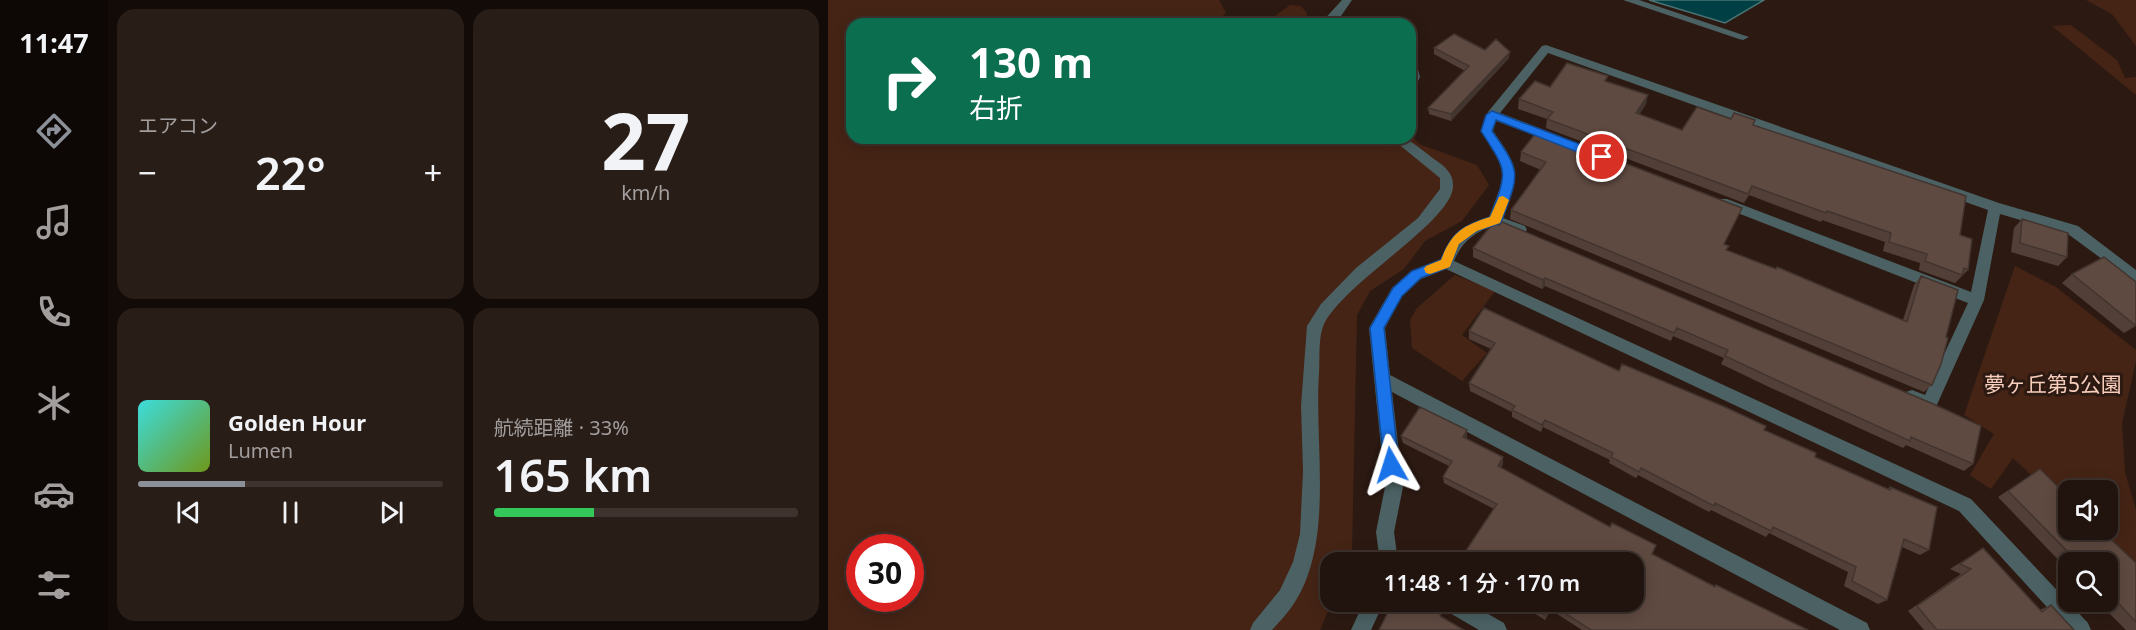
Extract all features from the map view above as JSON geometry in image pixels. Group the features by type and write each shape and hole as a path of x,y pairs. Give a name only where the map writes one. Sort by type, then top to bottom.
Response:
{"street":[{"path":"1332,18 1347,0"},
{"path":"1628,0 1743,37"},
{"path":"1495,220 1510,181 1506,159 1487,131 1492,115 1546,48 1995,207 2073,230 2136,278"},
{"path":"1492,115 1569,144"},
{"path":"1260,630 1287,597 1302,563 1309,534 1312,471 1309,406 1315,326 1326,308 1361,272 1423,222 1440,202 1447,189 1446,176 1428,159 1414,154 1403,144"},
{"path":"1713,199 1977,300"},
{"path":"1897,390 1929,404 1977,300 1995,207"},
{"path":"1446,263 1454,242 1473,227 1495,220 1539,238"},
{"path":"1388,552 1385,532 1394,487 1377,328 1397,292 1416,275 1446,263 1965,505 2081,630"},
{"path":"1382,379 1860,630"},
{"path":"1361,630 1369,612"},
{"path":"1467,612 1497,630"}],"green space":[{"path":"828,0 1219,0 1226,13 1221,18 846,18 846,144 1416,144 1416,140 1419,144 1477,165 1489,185 1462,221 1425,241 1404,269 1370,291 1357,315 1352,552 1320,552 1320,612 1328,612 1320,630 828,630"},
{"path":"2086,0 2136,0 2136,46 2112,14"},
{"path":"1290,5 1301,6 1307,13 1307,18 1272,18"},
{"path":"2071,25 2117,60 2125,78 2136,77 2136,95 2052,26"},
{"name":"夢ヶ丘第5公園","path":"2015,266 2056,287 2136,350 2136,361 2122,423 2125,472 2136,510 2136,573 2118,556 2118,552 2114,552 2101,540 2118,540 2118,480 2058,480 2058,501 2013,458 1991,489 1970,475 1994,434 1964,415"},
{"path":"1455,275 1495,291 1462,335 1487,353 1462,381 1412,348 1410,320 1417,308"}],"water":[{"path":"1649,0 1764,0 1725,23"}],"building":[{"path":"1454,34 1485,50 1496,39 1510,52 1451,114 1428,108 1469,66 1434,48"},
{"path":"1567,63 1608,76 1605,81 1648,95 1636,113 1682,130 1697,107 1731,119 1734,113 1755,120 1753,125 1966,196 1960,235 1972,239 1968,270 1964,268 1962,275 1925,261 1927,254 1889,242 1891,233 1827,211 1826,213 1752,186 1748,194 1547,119 1553,112 1519,99 1535,81 1550,87"},
{"path":"1538,130 1742,208 1724,244 1729,246 1726,250 1776,269 1777,267 1907,322 1921,276 1958,290 1941,364 1932,385 1511,210 1546,162 1521,152"},
{"path":"2022,219 2068,233 2067,257 2020,243"},
{"path":"1502,222 1981,426 1973,464 1911,437 1910,441 1774,379 1725,356 1728,350 1677,328 1674,333 1545,278 1543,280 1473,248 1493,223 1499,225"},
{"path":"2104,257 2136,282 2135,325 2072,274"},
{"path":"1484,308 1619,371 1622,364 1725,407 1766,426 1764,430 1816,453 1815,457 1890,490 1890,487 1937,507 1929,550 1904,539 1887,600 1852,581 1856,567 1773,527 1771,531 1715,503 1714,506 1641,468 1639,472 1611,457 1613,453 1545,420 1542,425 1512,410 1515,406 1469,383 1495,343 1469,331"},
{"path":"1420,407 1467,430 1463,437 1503,457 1498,466 1610,527 1612,523 1656,545 1652,554 1715,587 1716,585 1808,630 1591,630 1563,612 1644,612 1644,552 1465,552 1497,504 1443,477 1452,461 1401,436"},
{"path":"2040,469 2058,487 2058,540 2112,540 2136,563 2136,622 2118,603 2118,552 2068,552 2008,491"},
{"path":"1983,548 2042,612 2051,605 2074,630 1937,630 1917,606 1971,569 1960,564"},
{"path":"1388,612 1437,612 1464,630 1379,630"}],"slow traffic":[{"path":"1430,269 1446,263 1454,242 1473,227 1495,220 1503,200"}],"route":[{"path":"1391,465 1377,328 1397,292 1416,275 1446,263 1454,242 1473,227 1495,220 1510,181 1506,159 1487,131 1492,115 1602,157"}]}
